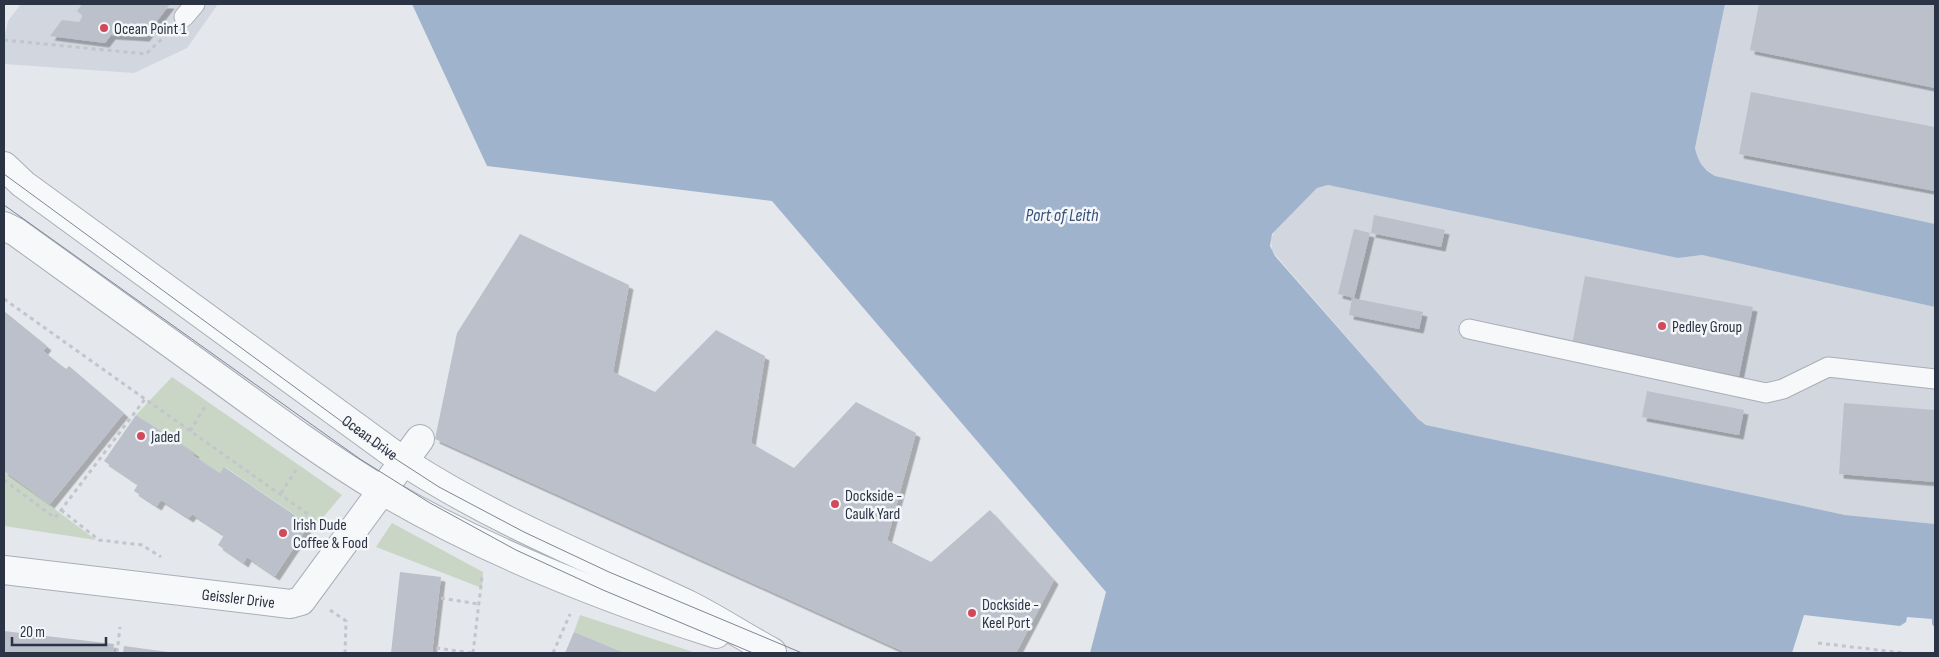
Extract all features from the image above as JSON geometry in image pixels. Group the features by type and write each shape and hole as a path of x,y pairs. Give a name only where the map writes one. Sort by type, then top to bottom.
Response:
{"street":[{"name":"Ocean Drive","path":"4,166 23,184 403,461 440,485 525,531 690,606 773,653"},
{"name":"Ocean Drive","path":"4,226 16,232 320,450 382,490 449,528 533,566 640,610 773,653"},
{"path":"307,595 420,439"},
{"name":"Geissler Drive","path":"4,570 290,604 301,601 307,595"}],"lane":[{"path":"1469,329 1766,393 1783,389 1828,367 1935,379"}],"path":[{"path":"4,40 146,54 190,10"},
{"path":"4,299 281,493 345,541"},
{"path":"190,430 210,398"},
{"path":"4,480 55,518 145,399"},
{"path":"281,493 296,469"},
{"path":"61,510 99,540 142,545 167,561"},
{"path":"436,648 473,653 483,574"},
{"path":"307,595 346,621 344,653"},
{"path":"441,598 478,604"},
{"path":"552,653 572,611"},
{"path":"117,653 120,627"},
{"path":"1818,643 1904,653"}],"shaded area":[{"path":"21,4 218,4 187,48 134,73 4,64 4,38 8,21"},
{"path":"1725,4 1935,4 1935,224 1715,176 1702,166 1697,158 1695,148"},
{"path":"1328,185 1678,258 1702,255 1935,307 1935,524 1845,515 1426,425 1418,419 1272,251 1271,238 1275,231 1317,188"}],"green space":[{"path":"172,377 342,495 314,528 225,467 220,473 193,455 194,453 136,415"},
{"path":"4,471 96,540 4,526"},
{"path":"392,523 483,572 482,588 376,547"},
{"path":"580,615 696,653 625,653 574,632"}],"water":[{"name":"Port of Leith","path":"412,4 1725,4 1695,148 1702,165 1715,176 1935,224 1935,307 1702,255 1678,258 1328,185 1317,188 1272,234 1270,246 1275,256 1418,419 1426,425 1845,515 1935,524 1935,628 1932,624 1932,619 1907,617 1906,622 1900,626 1804,615 1792,653 1090,653 1106,592 772,201 487,166"}],"building":[{"name":"Ocean Point 1","path":"82,4 170,4 145,37 111,35 105,43 50,36 62,20 79,22 83,16 77,11"},
{"path":"1759,4 1935,4 1935,88 1750,50"},
{"path":"1751,92 1935,127 1935,191 1739,154"},
{"path":"1374,215 1445,230 1441,247 1371,233"},
{"path":"1354,229 1370,233 1354,298 1338,294"},
{"path":"520,234 629,285 613,372 655,392 716,330 765,356 751,443 794,468 856,402 916,433 887,540 931,562 990,510 1054,580 1016,653 907,653 435,439 457,333"},
{"name":"Pedley Group","path":"1585,276 1753,307 1739,376 1572,345"},
{"path":"1352,298 1423,312 1419,329 1349,315"},
{"path":"4,311 47,346 43,351 66,369 69,366 124,413 50,504 4,471"},
{"path":"1647,391 1744,410 1739,435 1642,417"},
{"path":"1844,403 1935,410 1935,482 1839,474"},
{"path":"136,415 195,453 193,455 220,473 224,467 309,525 275,576 247,557 244,563 218,545 224,535 192,514 189,518 161,500 157,506 134,491 138,484 104,461"},
{"path":"400,572 441,577 432,653 391,653"},
{"path":"4,631 114,644 113,653 4,653"},
{"path":"574,632 625,653 565,653"},
{"path":"124,646 168,652 168,653 123,653"}],"tram line":[{"path":"4,174 371,443 439,487 524,532 609,572 802,653"},
{"path":"4,205 360,459 430,503 516,550 603,590 753,653"}],"place":[{"name":"Ocean Point 1","path":"104,28"},
{"name":"Pedley Group","path":"1662,326"},
{"name":"Jaded","path":"141,436"},
{"name":"Dockside - Caulk Yard","path":"835,504"},
{"name":"Irish Dude Coffee & Food","path":"283,533"},
{"name":"Dockside - Keel Port","path":"972,613"}]}
